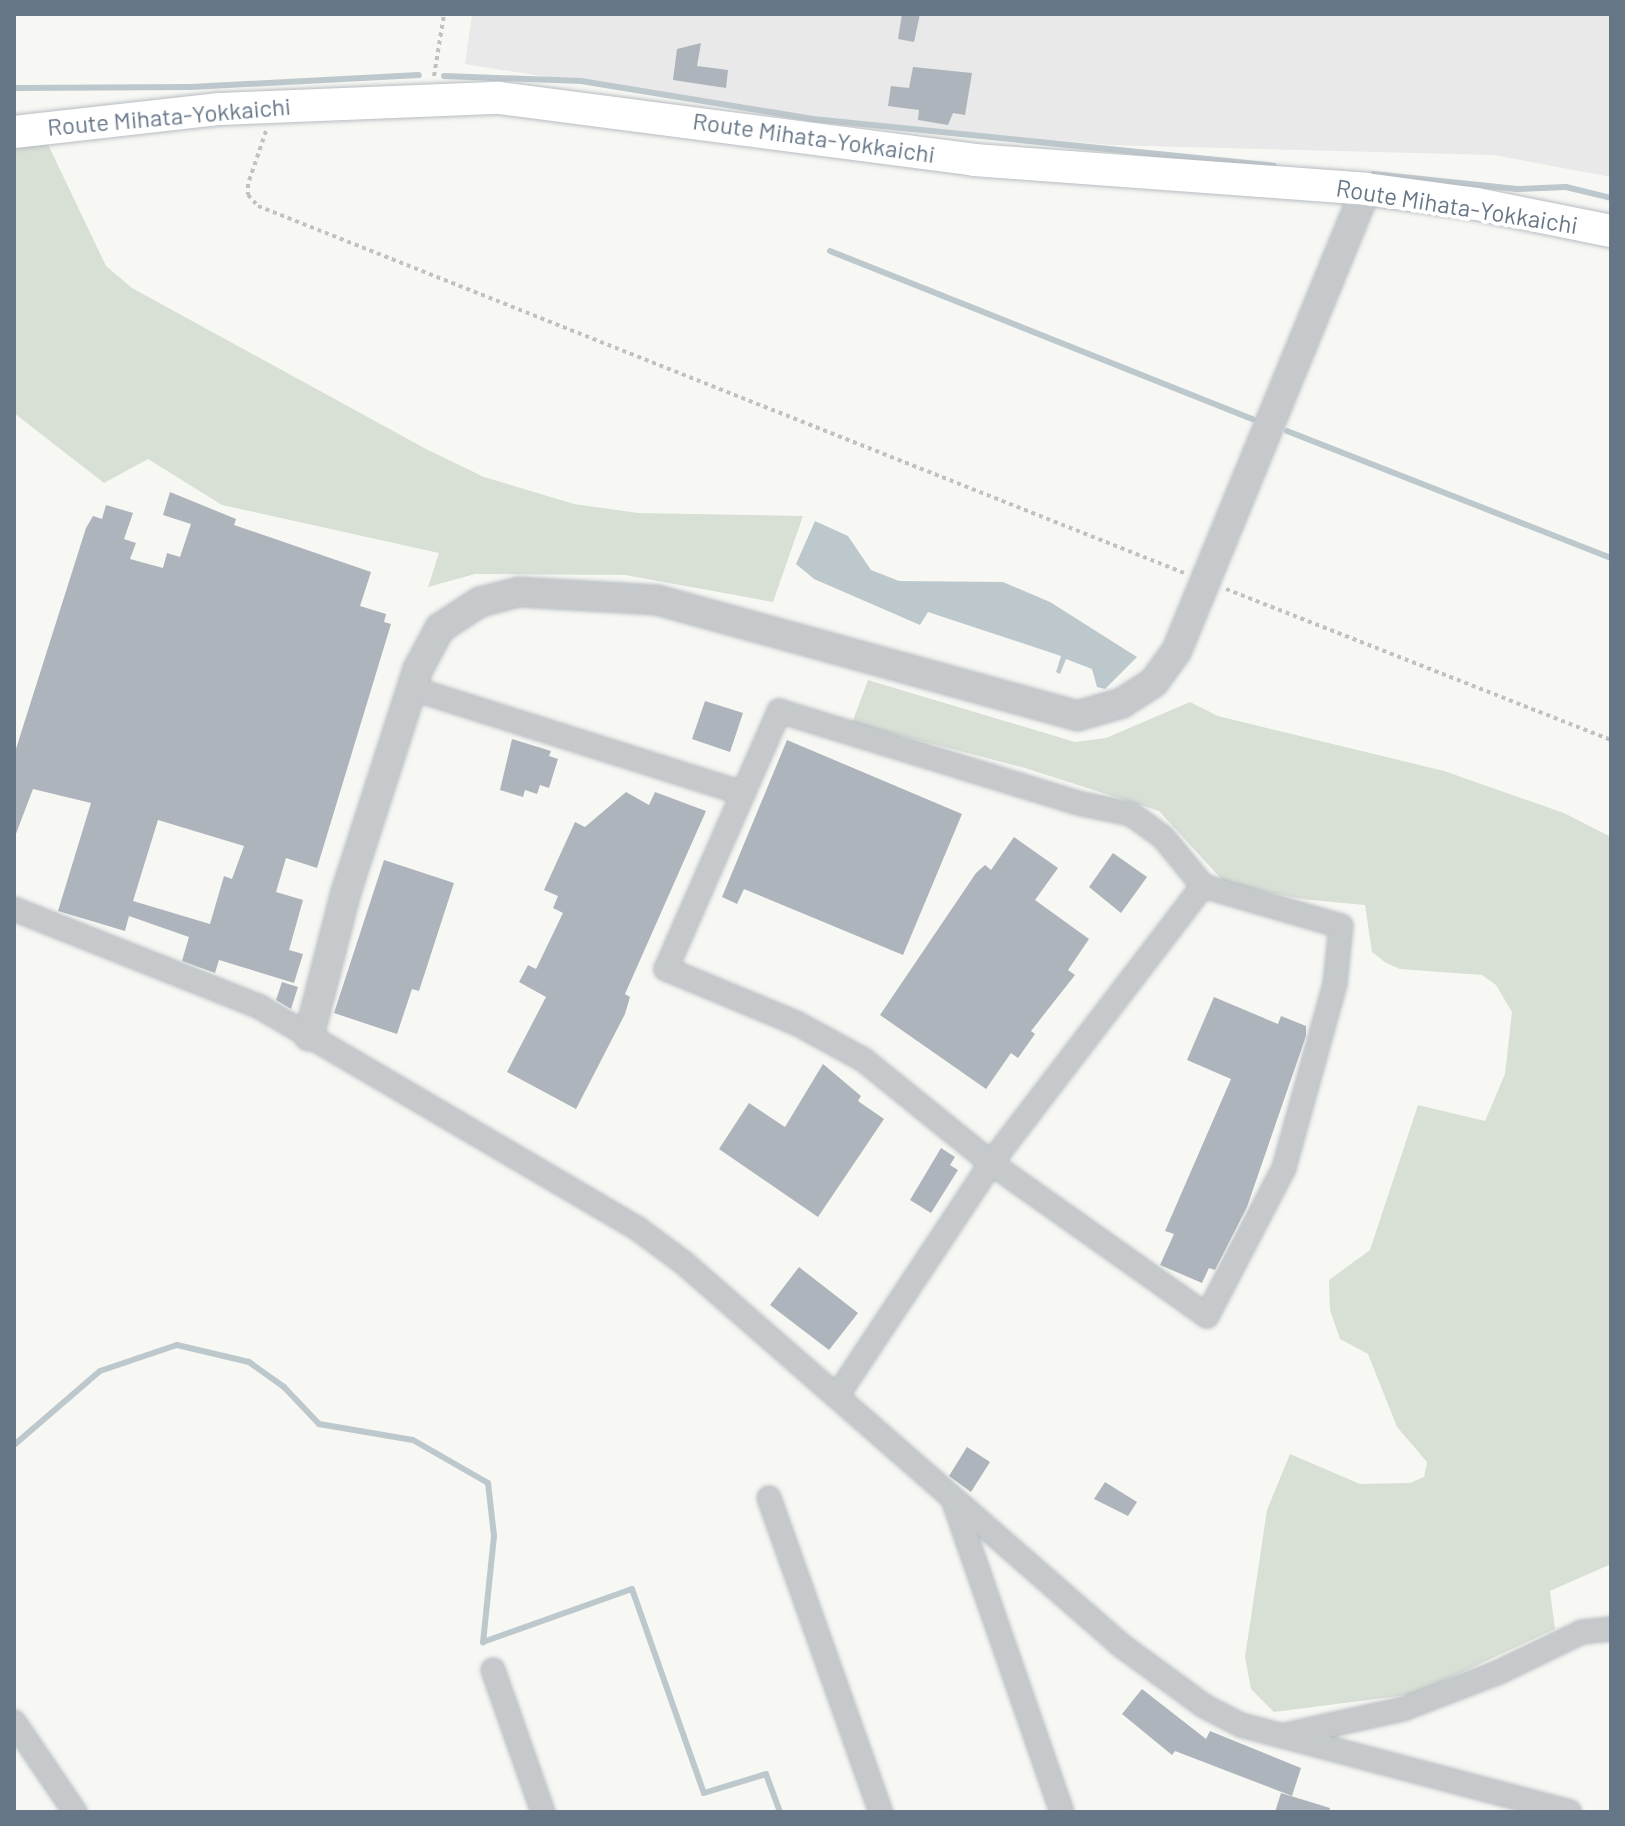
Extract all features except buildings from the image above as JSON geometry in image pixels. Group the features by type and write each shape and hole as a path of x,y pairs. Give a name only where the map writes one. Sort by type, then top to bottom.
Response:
{"main road":[{"name":"Route Mihata-Yokkaichi","path":"14,132 273,106 499,98 605,108 974,160 1366,189 1477,204 1611,231"}],"street":[{"path":"309,1036 346,892 411,688 430,641 466,608 519,592 594,593 696,610 1077,716 1122,703 1154,682 1177,650 1366,189"},
{"path":"411,688 743,793"},
{"path":"779,711 1082,804 1131,814 1163,837 1203,886 1341,926 1335,984 1284,1168 1207,1316 991,1163 896,1083 826,1037 666,969 779,711"},
{"path":"837,1396 991,1163 1203,886"},
{"path":"14,909 229,992 638,1229 684,1263 1122,1646 1204,1706 1241,1725 1570,1812"},
{"path":"769,1498 881,1812"},
{"path":"953,1501 1062,1812"},
{"path":"1280,1736 1403,1709 1497,1673 1582,1632 1611,1629"},
{"path":"493,1670 543,1812"},
{"path":"14,1722 75,1812"}],"path":[{"path":"433,98 444,14"},
{"path":"273,106 248,184 248,195 258,206 1611,740"}],"shaded area":[{"path":"472,14 1611,14 1611,177 1494,155 1109,145 812,119 465,64"},
{"path":"43,134 106,266 132,288 426,449 484,477 574,504 638,513 803,516 773,602 625,575 475,574 428,587 439,553 222,505 148,459 104,483 14,413 14,143"},
{"path":"815,521 848,536 871,570 899,581 1003,582 1050,602 1137,657 1105,689 1097,687 1092,669 1066,659 1060,674 1056,672 1061,656 928,612 920,625 814,579 796,564"},
{"path":"868,680 1075,742 1106,738 1190,702 1218,716 1444,771 1564,813 1611,837 1611,1564 1550,1591 1555,1629 1415,1694 1274,1712 1251,1689 1245,1657 1267,1510 1290,1454 1360,1484 1410,1483 1424,1477 1427,1462 1397,1427 1368,1354 1340,1339 1330,1310 1329,1280 1370,1250 1418,1105 1485,1121 1505,1074 1512,1012 1496,985 1482,975 1400,969 1386,963 1372,952 1365,905 1301,899 1225,883 1159,811 1025,768 852,723"}],"waterway":[{"path":"14,88 190,87 419,75"},
{"path":"444,76 581,81 813,119 1274,166"},
{"path":"1373,174 1517,189 1566,187 1611,198"},
{"path":"830,251 1253,419"},
{"path":"1287,431 1611,558"},
{"path":"14,1445 100,1371 177,1345 249,1362 284,1387 319,1424 413,1440 488,1483 494,1536 483,1642 632,1589 704,1793 766,1774 780,1812"}]}
